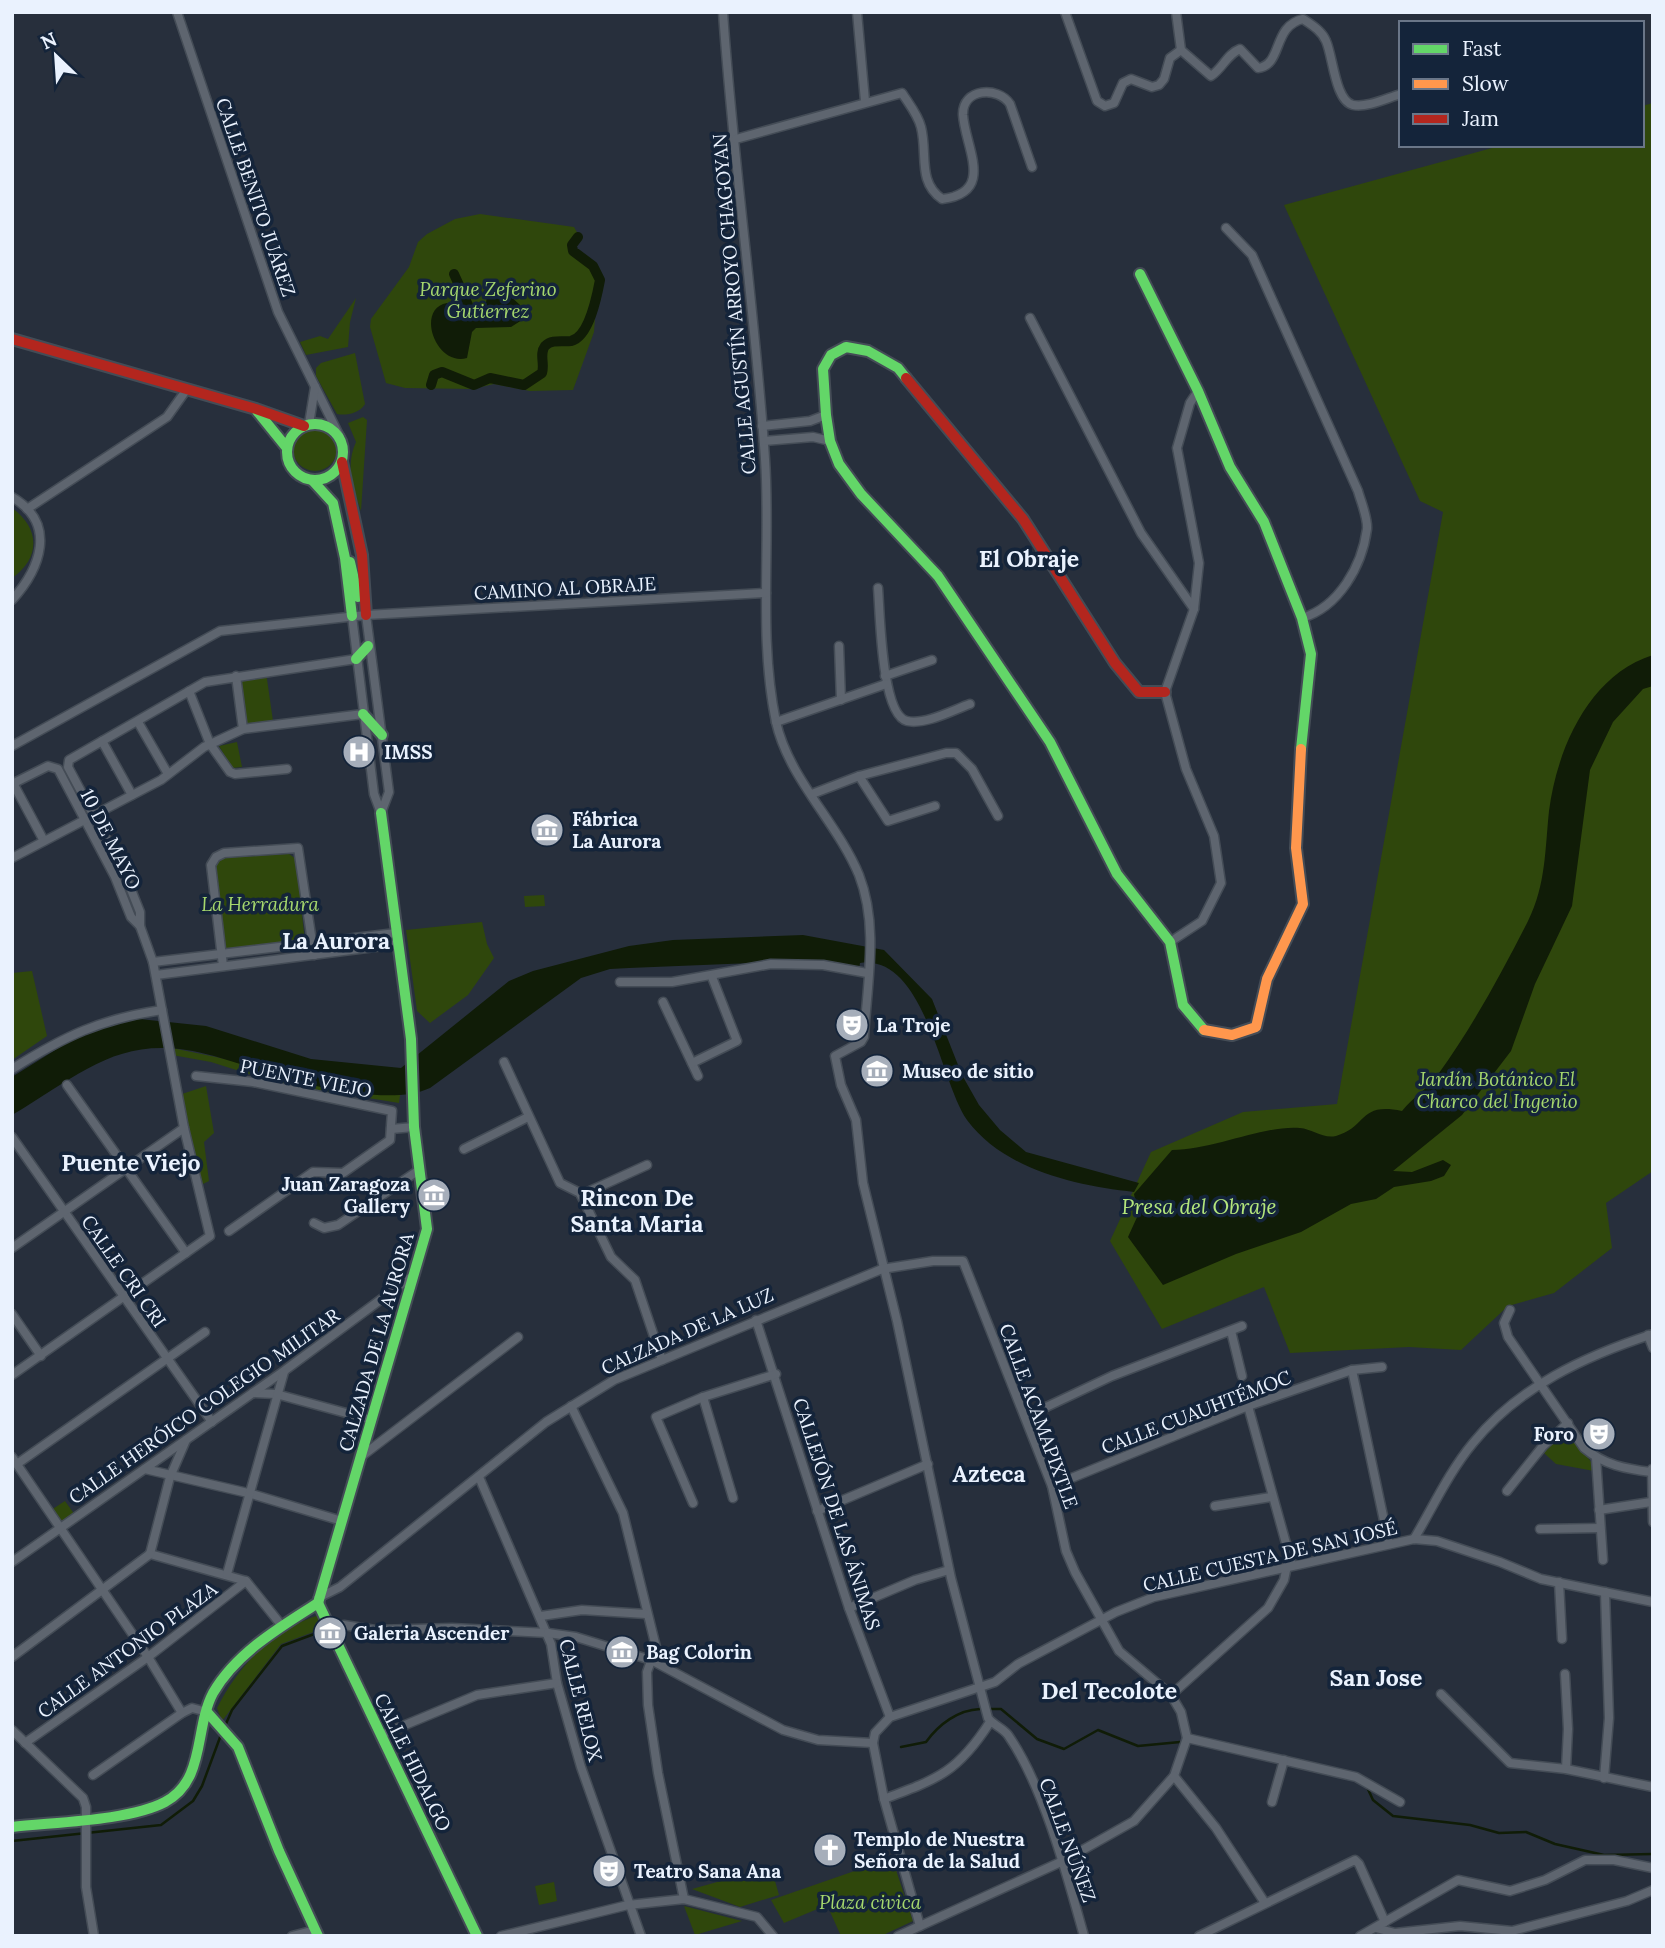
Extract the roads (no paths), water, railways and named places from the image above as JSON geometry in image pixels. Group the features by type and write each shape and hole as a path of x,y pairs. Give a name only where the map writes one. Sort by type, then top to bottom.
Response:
{"main road":[{"path":"1140,274 1198,391 1230,467 1264,522 1302,618 1311,654 1310,688 1301,732 1302,781 1296,848 1303,904 1267,979 1256,1027 1232,1035 1203,1030 1183,1005 1170,942 1117,874 1050,742 946,587 861,494 839,464 830,441 826,415 823,369 831,355 846,347 868,351 898,368 1023,519 1115,663 1139,692 1166,692"},
{"path":"12,339 307,425 321,424 340,437 344,449 342,462 362,555 366,615"},
{"path":"256,409 287,448 293,469 312,480 333,503 345,558 352,616"},
{"path":"287,448 290,439 307,425"},
{"path":"312,480 324,479 335,472 342,462"},
{"path":"345,558 353,565 360,609 366,615"},
{"path":"356,659 368,646"},
{"path":"363,714 382,735"},
{"name":"CALZADA DE LA AURORA","path":"318,1601 427,1229 414,1127 411,1043 381,813"},
{"name":"CALZADA DE LA LUZ","path":"12,1827 85,1823 145,1811 178,1793 188,1781 198,1758 207,1712 213,1695 226,1676 282,1626 318,1601"},
{"name":"CALLE HIDALGO","path":"318,1601 477,1936"},
{"path":"207,1712 217,1727 230,1733 316,1933"}],"street":[{"name":"CALLE BENITO JUÁREZ","path":"177,12 278,312 340,437"},
{"name":"CALLE AGUSTÍN ARROYO CHAGOYAN","path":"723,12 764,441 766,593 776,722 785,752 860,877 871,941 864,1037 861,1042 835,1056"},
{"path":"857,12 865,101"},
{"path":"1065,12 1097,101 1105,106 1114,103 1123,83 1131,79 1152,87 1159,85 1164,79 1170,58 1181,50"},
{"path":"1176,12 1181,50 1211,76 1219,71 1232,52 1240,49 1258,68 1263,68 1269,64 1285,29 1291,22 1303,19 1319,30 1326,41 1343,98 1351,105 1363,105 1399,95"},
{"path":"736,139 865,101 902,93 920,122 925,144 924,175 931,192 942,199 963,193 971,182 974,158 963,115 972,97 983,92 1004,94 1032,167"},
{"path":"1226,228 1252,255 1358,491 1367,527 1355,568 1337,596 1318,613 1302,618"},
{"path":"1030,318 1141,533 1194,609"},
{"path":"307,425 316,387"},
{"path":"27,509 167,417 187,388"},
{"path":"1170,942 1202,921 1221,883 1214,836 1186,769 1166,692 1194,609 1199,563 1177,448 1190,403 1198,391"},
{"path":"762,426 810,421 826,415"},
{"path":"764,441 813,437 830,441"},
{"path":"12,497 27,509 37,526 41,544 38,564 12,600"},
{"path":"878,588 886,680 900,717 906,721 919,721 970,704"},
{"name":"CAMINO AL OBRAJE","path":"12,746 210,634 352,616 766,593"},
{"path":"366,615 389,792 381,813"},
{"path":"352,616 374,794 381,813"},
{"path":"839,646 841,700"},
{"path":"132,795 102,741 205,682 356,659"},
{"path":"776,722 841,700 932,660"},
{"path":"236,676 243,729"},
{"path":"188,691 209,744 235,774 287,769"},
{"path":"12,858 132,795 168,774 209,744 243,729 363,714"},
{"path":"138,722 168,774"},
{"name":"10 DE MAYO","path":"102,741 73,757 67,764 128,881 140,912 140,926 153,962 184,1128 210,1236 186,1253"},
{"path":"812,794 859,776 956,753 972,769 998,816"},
{"name":"10 DE MAYO","path":"13,784 54,766 85,820 131,917 140,926"},
{"path":"859,776 888,821 935,806"},
{"path":"13,784 44,841"},
{"path":"223,966 211,865 216,857 224,853 298,848 314,955"},
{"path":"118,885 128,881"},
{"path":"153,962 312,943 397,939"},
{"path":"156,975 314,955 397,939"},
{"path":"620,982 654,983 712,977 771,964 823,965 868,971"},
{"path":"692,1063 737,1041 712,977"},
{"path":"663,1002 698,1076"},
{"path":"12,1069 90,1025 120,1016 162,1010"},
{"name":"CALLE NÚÑEZ","path":"835,1056 841,1085 856,1120 863,1182 882,1269 928,1464 949,1570 990,1722 1007,1733 1018,1754 1063,1861 1084,1936"},
{"path":"503,1062 560,1183 581,1195 611,1257 638,1287 662,1360"},
{"name":"PUENTE VIEJO","path":"196,1076 253,1082 392,1111 391,1129"},
{"path":"12,1375 186,1253 67,1085"},
{"path":"464,1149 528,1117"},
{"path":"229,1230 313,1172 343,1173 390,1140 391,1129 414,1127"},
{"path":"12,1248 184,1128"},
{"name":"CALLE CRI CRI","path":"12,1137 212,1422"},
{"path":"581,1195 647,1165"},
{"path":"314,1223 324,1228 338,1226 419,1170"},
{"name":"CALZADA DE LA LUZ","path":"318,1601 340,1587 571,1406 614,1380 882,1269 933,1261 963,1261"},
{"name":"CALLE ACAMAPIXTLE","path":"963,1261 1052,1486 1066,1551 1099,1619 1119,1651 1171,1695"},
{"name":"CALLE HERÓICO COLEGIO MILITAR","path":"12,1562 284,1371 414,1275"},
{"path":"1510,1310 1504,1323 1508,1338 1520,1358 1542,1383 1584,1448 1596,1458 1615,1466 1652,1470 1653,1522"},
{"path":"12,1314 41,1356"},
{"name":"CALLEJÓN DE LAS ÁNIMAS","path":"756,1320 776,1374 849,1608 890,1717"},
{"path":"1025,1417 1111,1376 1242,1326"},
{"path":"1231,1331 1242,1376"},
{"path":"182,1713 148,1657 15,1461 205,1332"},
{"path":"1414,1539 1455,1467 1473,1444 1515,1402 1542,1383 1593,1356 1651,1335 1653,1348"},
{"path":"362,1456 519,1337"},
{"name":"CALLE CUAUHTÉMOC","path":"1052,1486 1248,1406 1353,1370 1382,1367"},
{"path":"1353,1370 1389,1544"},
{"path":"227,1574 284,1371"},
{"path":"693,1503 656,1418 703,1397 776,1374"},
{"path":"253,1393 276,1394 372,1420"},
{"path":"703,1397 733,1497"},
{"path":"571,1406 623,1513 656,1647 647,1672 656,1762 684,1899"},
{"path":"898,1936 1063,1861 1134,1821 1174,1776 1186,1738 1181,1712 1171,1695 1268,1608 1289,1565 1248,1406"},
{"path":"1507,1491 1543,1446 1568,1423"},
{"path":"12,1657 149,1554 170,1477 187,1439"},
{"path":"1596,1458 1603,1560"},
{"path":"817,1511 928,1464"},
{"path":"145,1469 170,1477 248,1493 342,1521"},
{"name":"CALLE RELOX","path":"479,1477 548,1633 557,1683 581,1767 640,1936"},
{"path":"1215,1506 1271,1497"},
{"path":"1598,1510 1651,1502"},
{"path":"1540,1529 1600,1528"},
{"name":"CALLE CUESTA DE SAN JOSÉ","path":"890,1717 995,1682 1018,1664 1099,1619 1154,1597 1414,1539 1437,1541 1541,1579 1653,1602"},
{"path":"149,1554 246,1581 282,1626"},
{"path":"849,1608 915,1580 949,1570"},
{"name":"CALLE ANTONIO PLAZA","path":"25,1743 148,1657 246,1581"},
{"path":"1559,1582 1562,1639"},
{"path":"1604,1778 1609,1718 1605,1592"},
{"path":"541,1616 582,1610 646,1614"},
{"path":"344,1625 375,1630 452,1628 576,1637 651,1660 783,1730 818,1740 873,1743"},
{"path":"1565,1674 1568,1728 1566,1769"},
{"path":"381,1735 477,1695 557,1683"},
{"path":"1441,1695 1510,1763 1566,1769 1653,1787"},
{"path":"93,1775 182,1713 192,1708 207,1712"},
{"path":"890,1717 874,1733 873,1743 884,1799 920,1926"},
{"path":"884,1799 945,1776 973,1749 990,1722"},
{"path":"12,1730 83,1798 86,1887 94,1936"},
{"path":"1186,1738 1356,1777 1401,1802"},
{"path":"1272,1802 1284,1760"},
{"path":"1174,1776 1216,1828 1265,1903"},
{"path":"1199,1936 1355,1860 1385,1922"},
{"path":"1360,1936 1444,1885 1458,1880 1510,1891 1545,1880 1586,1860 1614,1860 1653,1868"},
{"path":"1376,1928 1395,1933 1461,1926 1512,1931 1627,1901 1653,1890"},
{"path":"501,1936 628,1905 684,1899 747,1913 762,1920 773,1936"},
{"path":"292,1936 316,1933"}],"water":[{"path":"497,284 520,305 522,320 511,327 476,328 472,332 467,358 446,354 433,336 432,315 437,307 447,303 464,316 476,314 486,303 488,288"},
{"name":"Presa del Obraje","path":"1653,655 1653,686 1643,689 1613,722 1590,770 1572,906 1535,984 1511,1051 1462,1115 1393,1171 1412,1172 1443,1160 1451,1165 1444,1176 1394,1187 1376,1199 1351,1204 1301,1232 1236,1254 1163,1285 1128,1237 1138,1215 1134,1194 1172,1150 1205,1146 1286,1128 1300,1128 1336,1136 1354,1127 1370,1113 1388,1109 1402,1111 1435,1078 1464,1037 1534,907 1544,867 1553,787 1560,763 1580,717 1611,679 1630,665"},
{"path":"803,935 884,950 932,999 962,1075 979,1105 1000,1130 1026,1152 1139,1183 1134,1192 1066,1180 1043,1172 1001,1152 982,1137 967,1120 957,1102 928,1024 915,998 900,978 882,966 860,963 859,969 802,961 610,969 581,978 430,1088 413,1093 373,1095 329,1089 269,1077 249,1067 214,1056 182,1049 154,1048 107,1059 84,1070 12,1115 12,1077 89,1029 130,1018 206,1026 311,1059 401,1068 509,981 533,971 629,946 673,940"}],"waterway":[{"path":"431,385 434,375 442,372 474,385 490,378 524,385 542,373 542,352 545,346 554,342 571,341 583,332 591,315 600,280 593,266 573,251 572,245 578,237"},
{"path":"454,274 468,305"},
{"path":"225,1726 232,1710 282,1646 325,1630"},
{"path":"901,1747 926,1742 950,1719 964,1712 980,1709"},
{"path":"990,1709 1001,1709 1037,1739 1064,1749 1098,1730 1138,1746 1180,1742"},
{"path":"12,1841 161,1825 193,1801 202,1786 222,1732"},
{"path":"1304,1768 1331,1775"},
{"path":"1367,1787 1373,1800 1393,1816 1470,1825 1499,1833 1526,1832 1555,1844 1604,1855 1653,1854"}],"place":[{"name":"IMSS","path":"359,752"},
{"name":"Fábrica La Aurora","path":"547,830"},
{"name":"La Troje","path":"852,1025"},
{"name":"Museo de sitio","path":"877,1071"},
{"name":"Juan Zaragoza Gallery","path":"434,1195"},
{"name":"Foro","path":"1599,1434"},
{"name":"Galeria Ascender","path":"330,1633"},
{"name":"Bag Colorin","path":"622,1652"},
{"name":"Templo de Nuestra Señora de la Salud","path":"830,1850"},
{"name":"Teatro Sana Ana","path":"609,1871"}],"district":[{"name":"El Obraje","path":"1029,559"},
{"name":"La Aurora","path":"336,941"},
{"name":"Puente Viejo","path":"131,1163"},
{"name":"Rincon De Santa Maria","path":"637,1211"},
{"name":"Azteca","path":"989,1474"},
{"name":"San Jose","path":"1376,1678"},
{"name":"Del Tecolote","path":"1109,1691"}],"park label":[{"name":"Parque Zeferino Gutierrez","path":"488,300"},
{"name":"La Herradura","path":"260,904"},
{"name":"Jardín Botánico El Charco del Ingenio","path":"1497,1090"},
{"name":"Plaza civica","path":"870,1902"}]}
